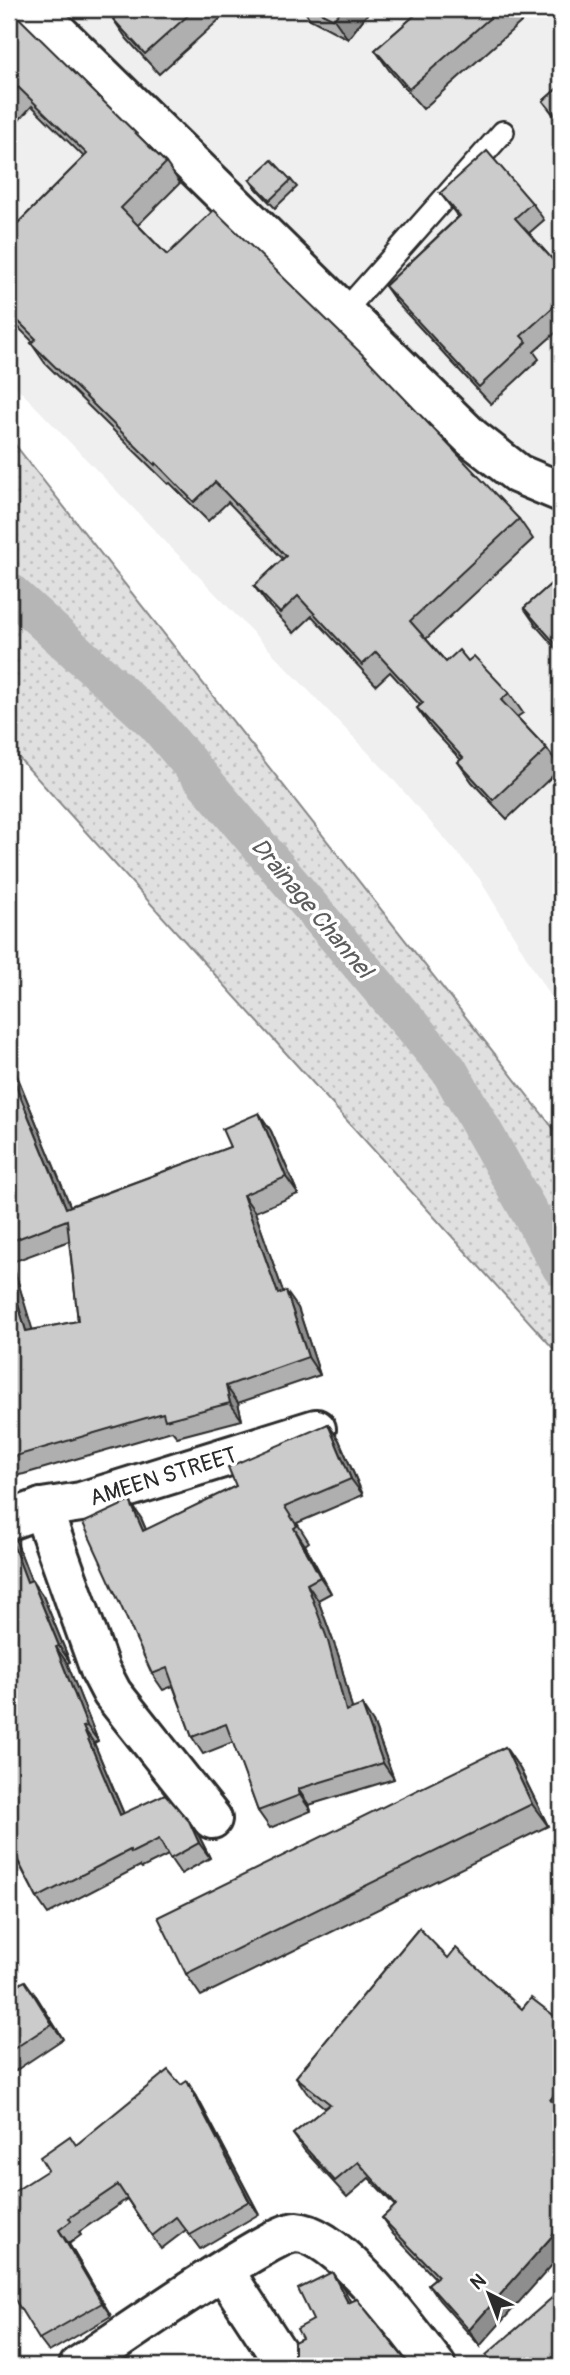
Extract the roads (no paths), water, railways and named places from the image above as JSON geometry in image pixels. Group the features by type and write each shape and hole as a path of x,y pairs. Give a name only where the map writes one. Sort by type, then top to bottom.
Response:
{"street":[{"path":"34,9 342,314 472,438 518,474 561,492"},
{"name":"AMEEN STREET","path":"26,1514 81,1502 316,1429"},
{"path":"26,1514 112,1693 212,1819"},
{"path":"79,2366 282,2235 296,2232 312,2237 356,2268 436,2366"},
{"path":"224,2271 286,2366"}],"lane":[{"path":"342,314 503,132"}],"waterway":[{"name":"Drainage Channel","path":"9,591 156,724 449,1070 561,1268"}]}
